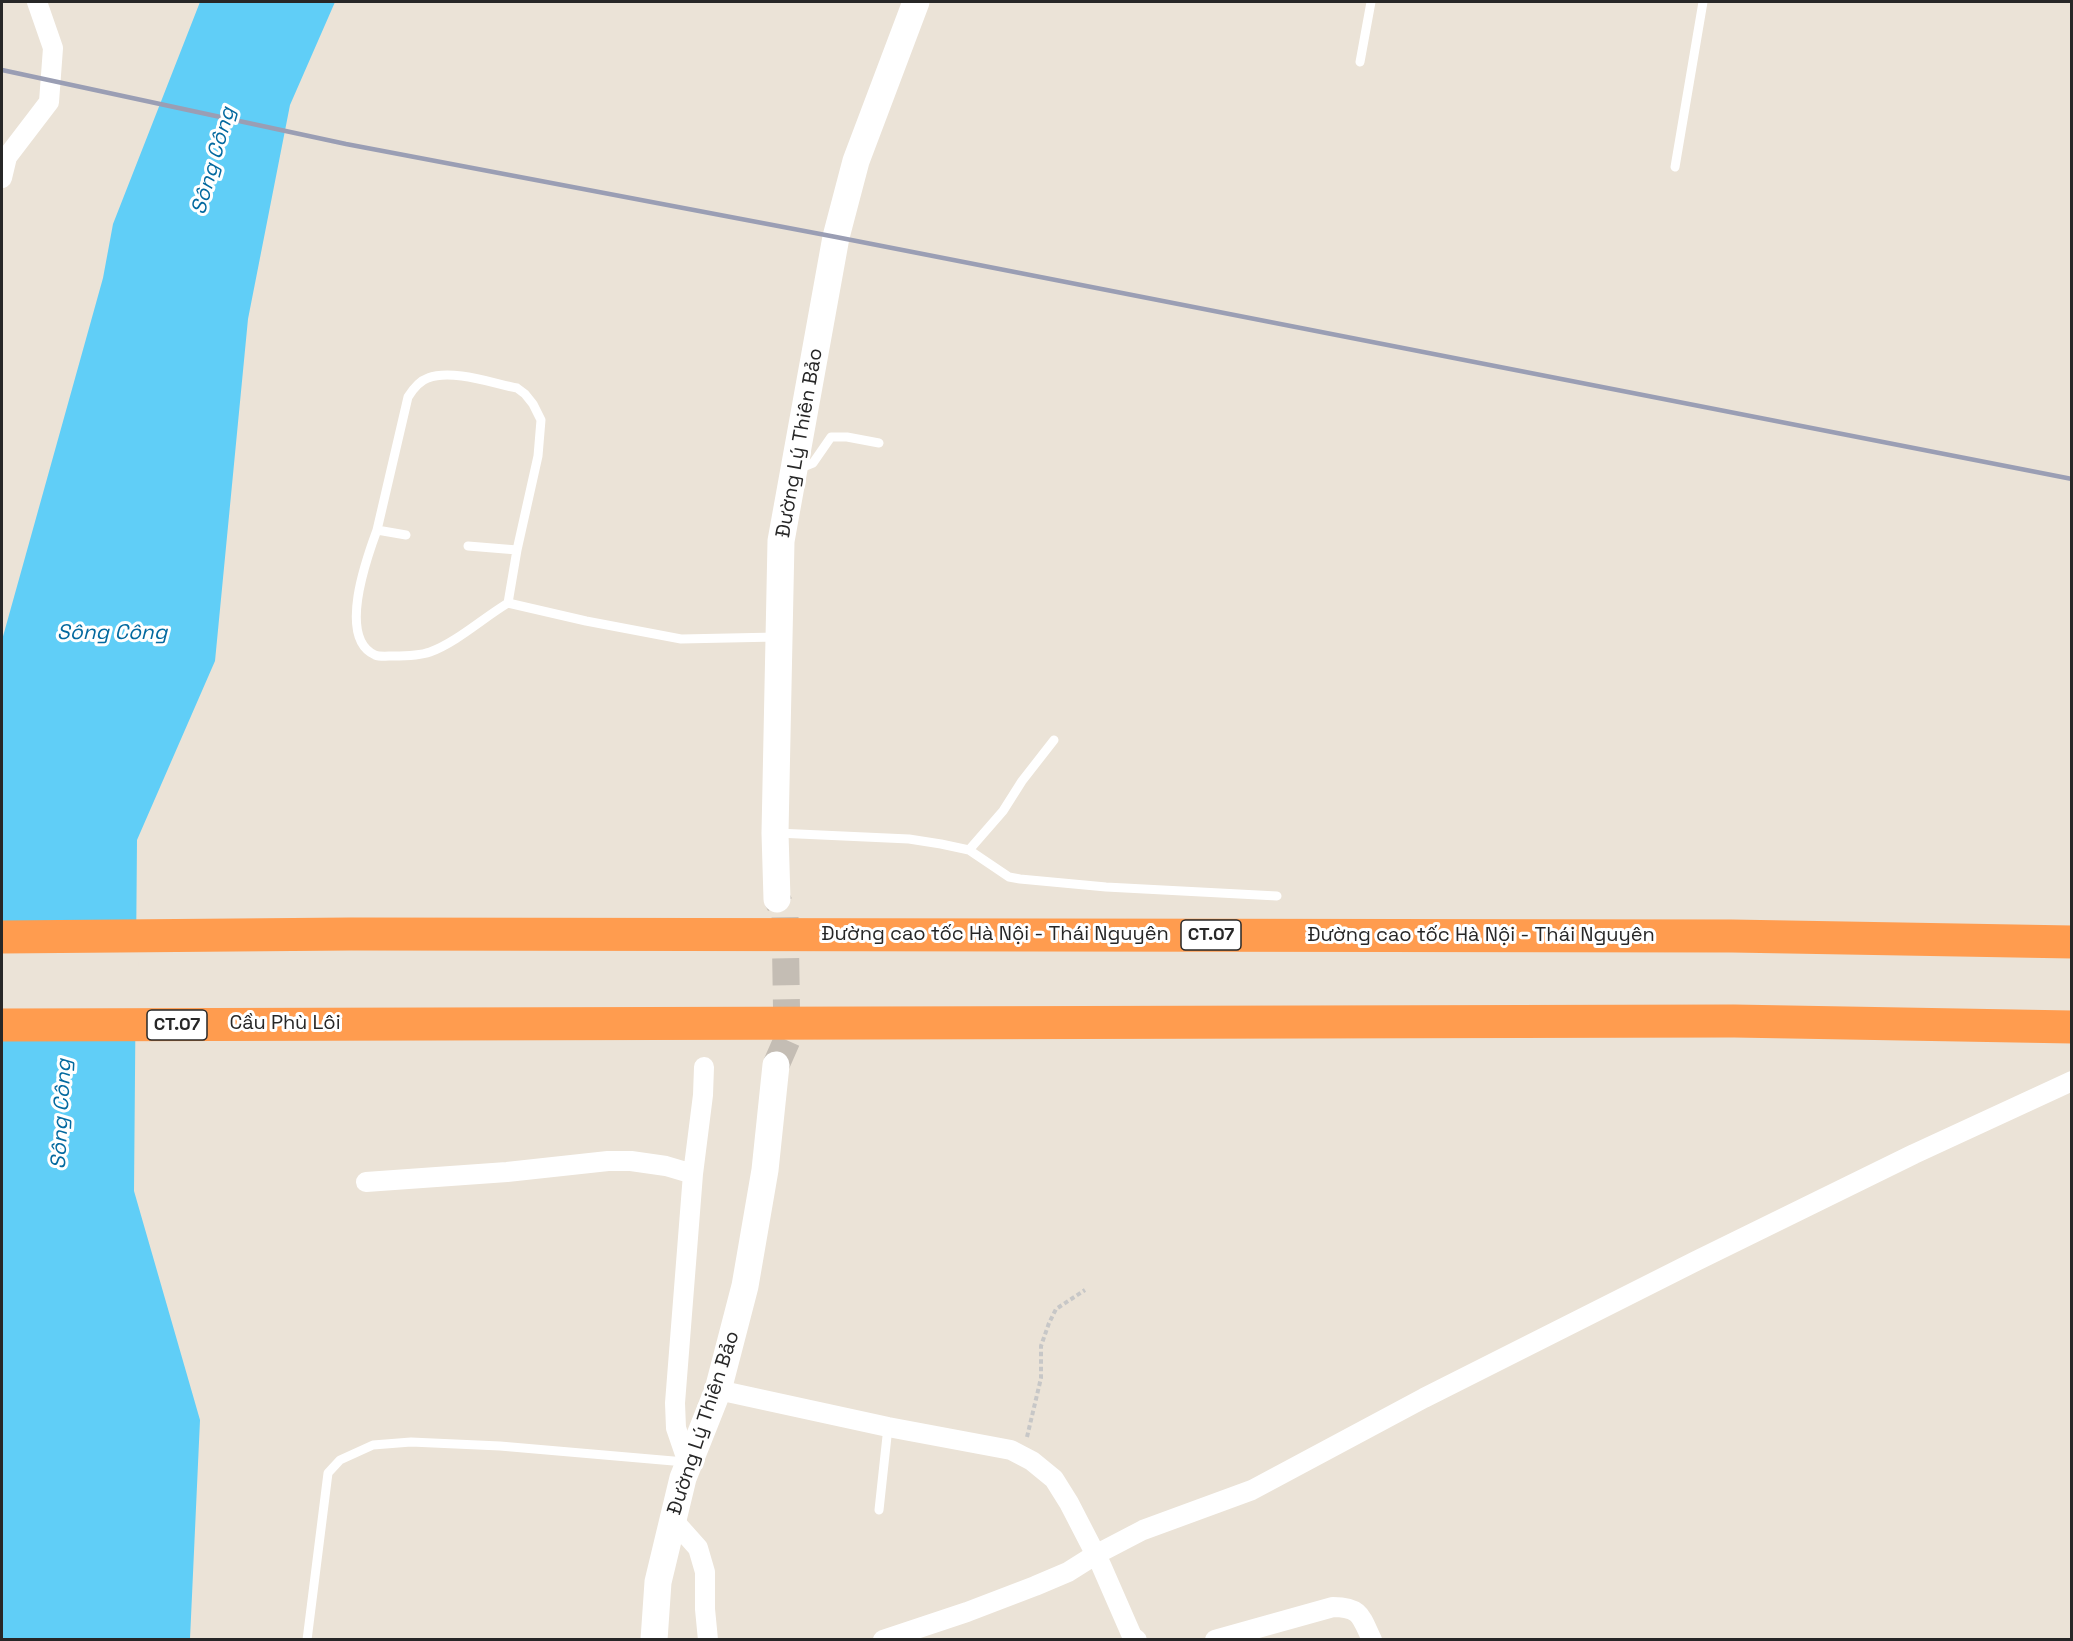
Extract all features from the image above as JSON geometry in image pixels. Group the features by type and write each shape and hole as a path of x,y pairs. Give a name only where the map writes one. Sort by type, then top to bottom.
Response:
{"highway":[{"name":"Đường cao tốc Hà Nội - Thái Nguyên","path":"2,937 351,934 1720,936 2072,942"},
{"name":"Cầu Phù Lôi","path":"2,1025 1734,1021 2072,1027"}],"main road":[{"name":"Đường Lý Thiên Bảo","path":"777,899 775,833 781,541 836,237 853,171 916,2"},
{"name":"Đường Lý Thiên Bảo","path":"654,1640 658,1582 673,1520 688,1462 718,1390 745,1286 765,1170 776,1065"}],"street":[{"path":"2,178 7,157 49,102 53,48 37,2"},
{"path":"688,1462 676,1428 675,1403 704,1067"},
{"path":"883,1640 1035,1586 1068,1572 1143,1530 1252,1490 1424,1398 1696,1261 1914,1154 2072,1081"},
{"path":"366,1182 507,1172 608,1161 631,1161 666,1166 693,1174"},
{"path":"718,1390 888,1427 1011,1450 1032,1461 1054,1479 1091,1544 1132,1636 1137,1640"},
{"path":"673,1520 698,1548 705,1572 708,1640"},
{"path":"1215,1640 1333,1607 1347,1607 1360,1614 1372,1640"}],"lane":[{"path":"1360,62 1371,2"},
{"path":"1675,167 1703,2"},
{"path":"508,603 511,572 537,456 541,420 533,404 517,388 448,375 428,378 415,386 408,397 377,530 359,590 356,629 365,646 375,655 406,656 429,652 455,639 485,616 508,603 681,639 779,637"},
{"path":"794,471 813,463 831,437 847,437 879,443"},
{"path":"377,530 406,535"},
{"path":"468,546 517,550"},
{"path":"969,850 1003,811 1022,780 1054,740"},
{"path":"775,833 909,840 969,850 1009,877 1020,879 1106,887 1277,896"},
{"path":"879,1510 888,1427"},
{"path":"308,1640 328,1473 340,1460 373,1445 411,1442 500,1446 688,1462"}],"path":[{"path":"1022,1456 1041,1378 1041,1346 1049,1323 1056,1309 1085,1290"}],"water":[{"name":"Sông Công","path":"200,2 335,2 290,105 248,319 215,661 137,840 134,1191 200,1420 190,1639 2,1640 2,640 103,278 113,224"}],"pier":[{"path":"139,936 138,1025 2,1025 2,937"}],"tunnel":[{"path":"776,1065 787,1040 785,914 777,899"}],"railway":[{"path":"2,70 346,144 836,237 2072,479"}]}
